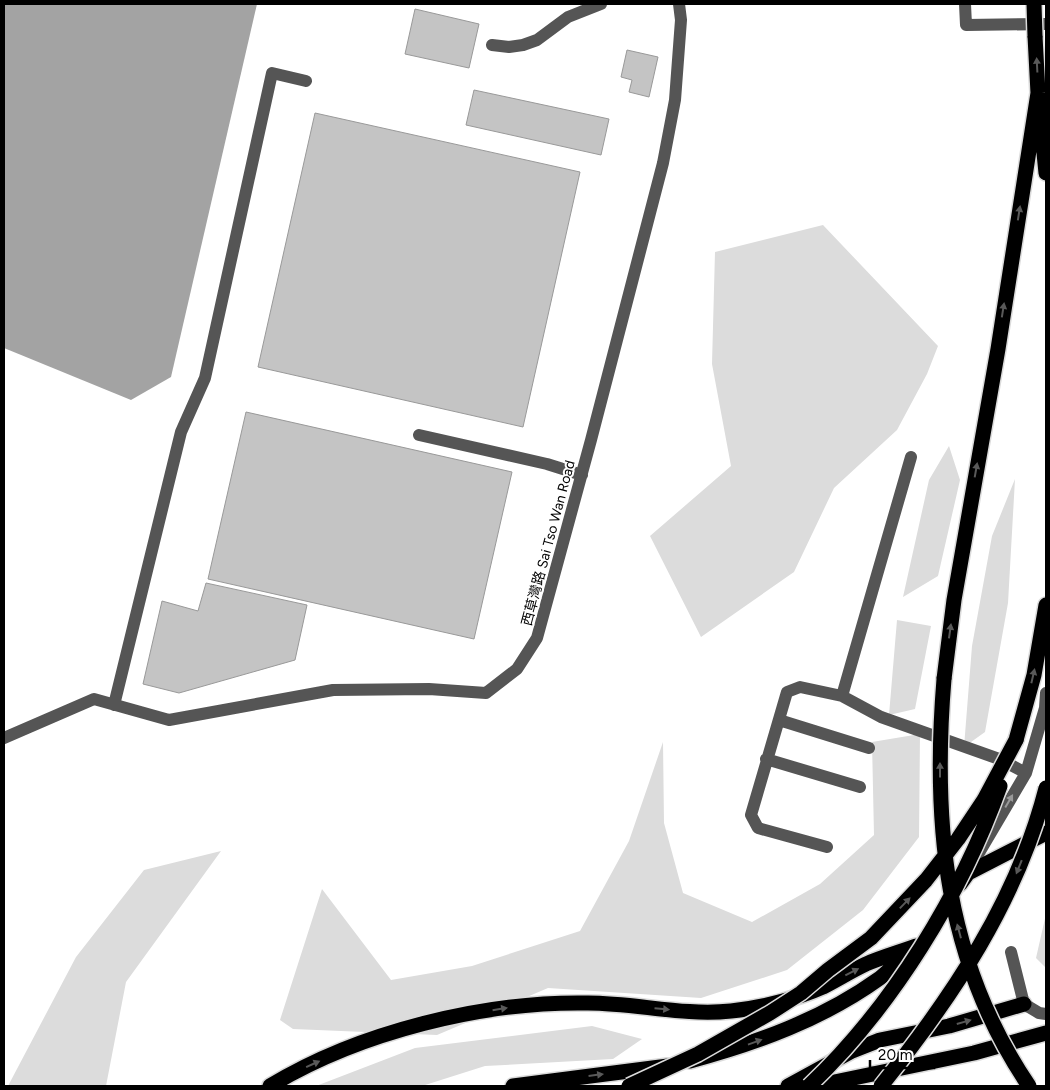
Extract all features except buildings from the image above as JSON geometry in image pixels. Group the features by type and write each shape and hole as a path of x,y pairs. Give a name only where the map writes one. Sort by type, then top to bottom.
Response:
{"highway":[{"path":"1034,4 1038,93 1046,173"},
{"path":"1029,1086 1005,1049 973,978 965,954 946,869 942,827 940,764 944,679 954,600 998,349 1038,93"},
{"path":"809,1086 863,1027 909,964 937,921 968,861 988,820 1016,740 1034,675 1046,605"},
{"path":"629,1086 698,1054 770,1013 801,993 828,970 872,938 926,880 958,839 984,800 1016,740"},
{"path":"881,1086 912,1047 964,974 996,917 1018,870 1034,828 1046,788"},
{"path":"513,1086 673,1065 735,1049 790,1028 837,1004 880,977 916,946 968,873 1046,833"},
{"path":"270,1086 300,1069 360,1044 392,1032 452,1017 528,1005 580,1003 680,1011 730,1011 766,1006 821,988 867,964 916,946"},
{"path":"788,1086 852,1051 880,1040 950,1026 1024,1004"},
{"path":"815,1086 974,1053 1046,1033"}],"street":[{"path":"492,44 509,48 537,40 568,16 601,4"},
{"name":"西草灣路 Sai Tso Wan Road","path":"4,738 94,699 169,720 333,690 429,689 486,693 517,669 537,638 582,475 662,163 675,100 682,20 679,4"},
{"path":"965,4 966,25 1046,24"},
{"path":"114,705 181,432 205,378 272,73 306,81"},
{"path":"419,435 547,464 582,475"},
{"path":"842,696 911,457"},
{"path":"827,847 758,828 751,815 787,692 800,687 842,696 881,716 999,759 1026,773"},
{"path":"968,873 1026,773 1046,709 1046,693"},
{"path":"780,720 869,748"},
{"path":"766,760 860,787"},
{"path":"1011,952 1024,1004 1039,1013 1046,1014"}],"shaded area":[{"path":"4,4 257,4 171,377 131,400 4,348"},
{"path":"823,225 938,346 927,374 897,430 834,488 794,572 701,637 650,536 731,466 712,364 715,252"},
{"path":"949,446 960,480 938,576 903,597 929,480"},
{"path":"1015,479 1008,603 985,732 964,747 972,646 992,536"},
{"path":"897,620 931,626 915,709 889,715"},
{"path":"920,734 919,837 863,910 787,970 701,998 548,988 437,1035 293,1029 280,1020 322,889 391,980 472,966 580,931 629,841 663,742 664,823 683,893 752,922 820,884 874,835 872,742"},
{"path":"221,851 126,982 106,1086 8,1086 76,957 144,870"},
{"path":"1046,914 1046,968 1036,958"},
{"path":"592,1026 642,1039 613,1059 485,1066 422,1086 316,1086 415,1048"}]}
